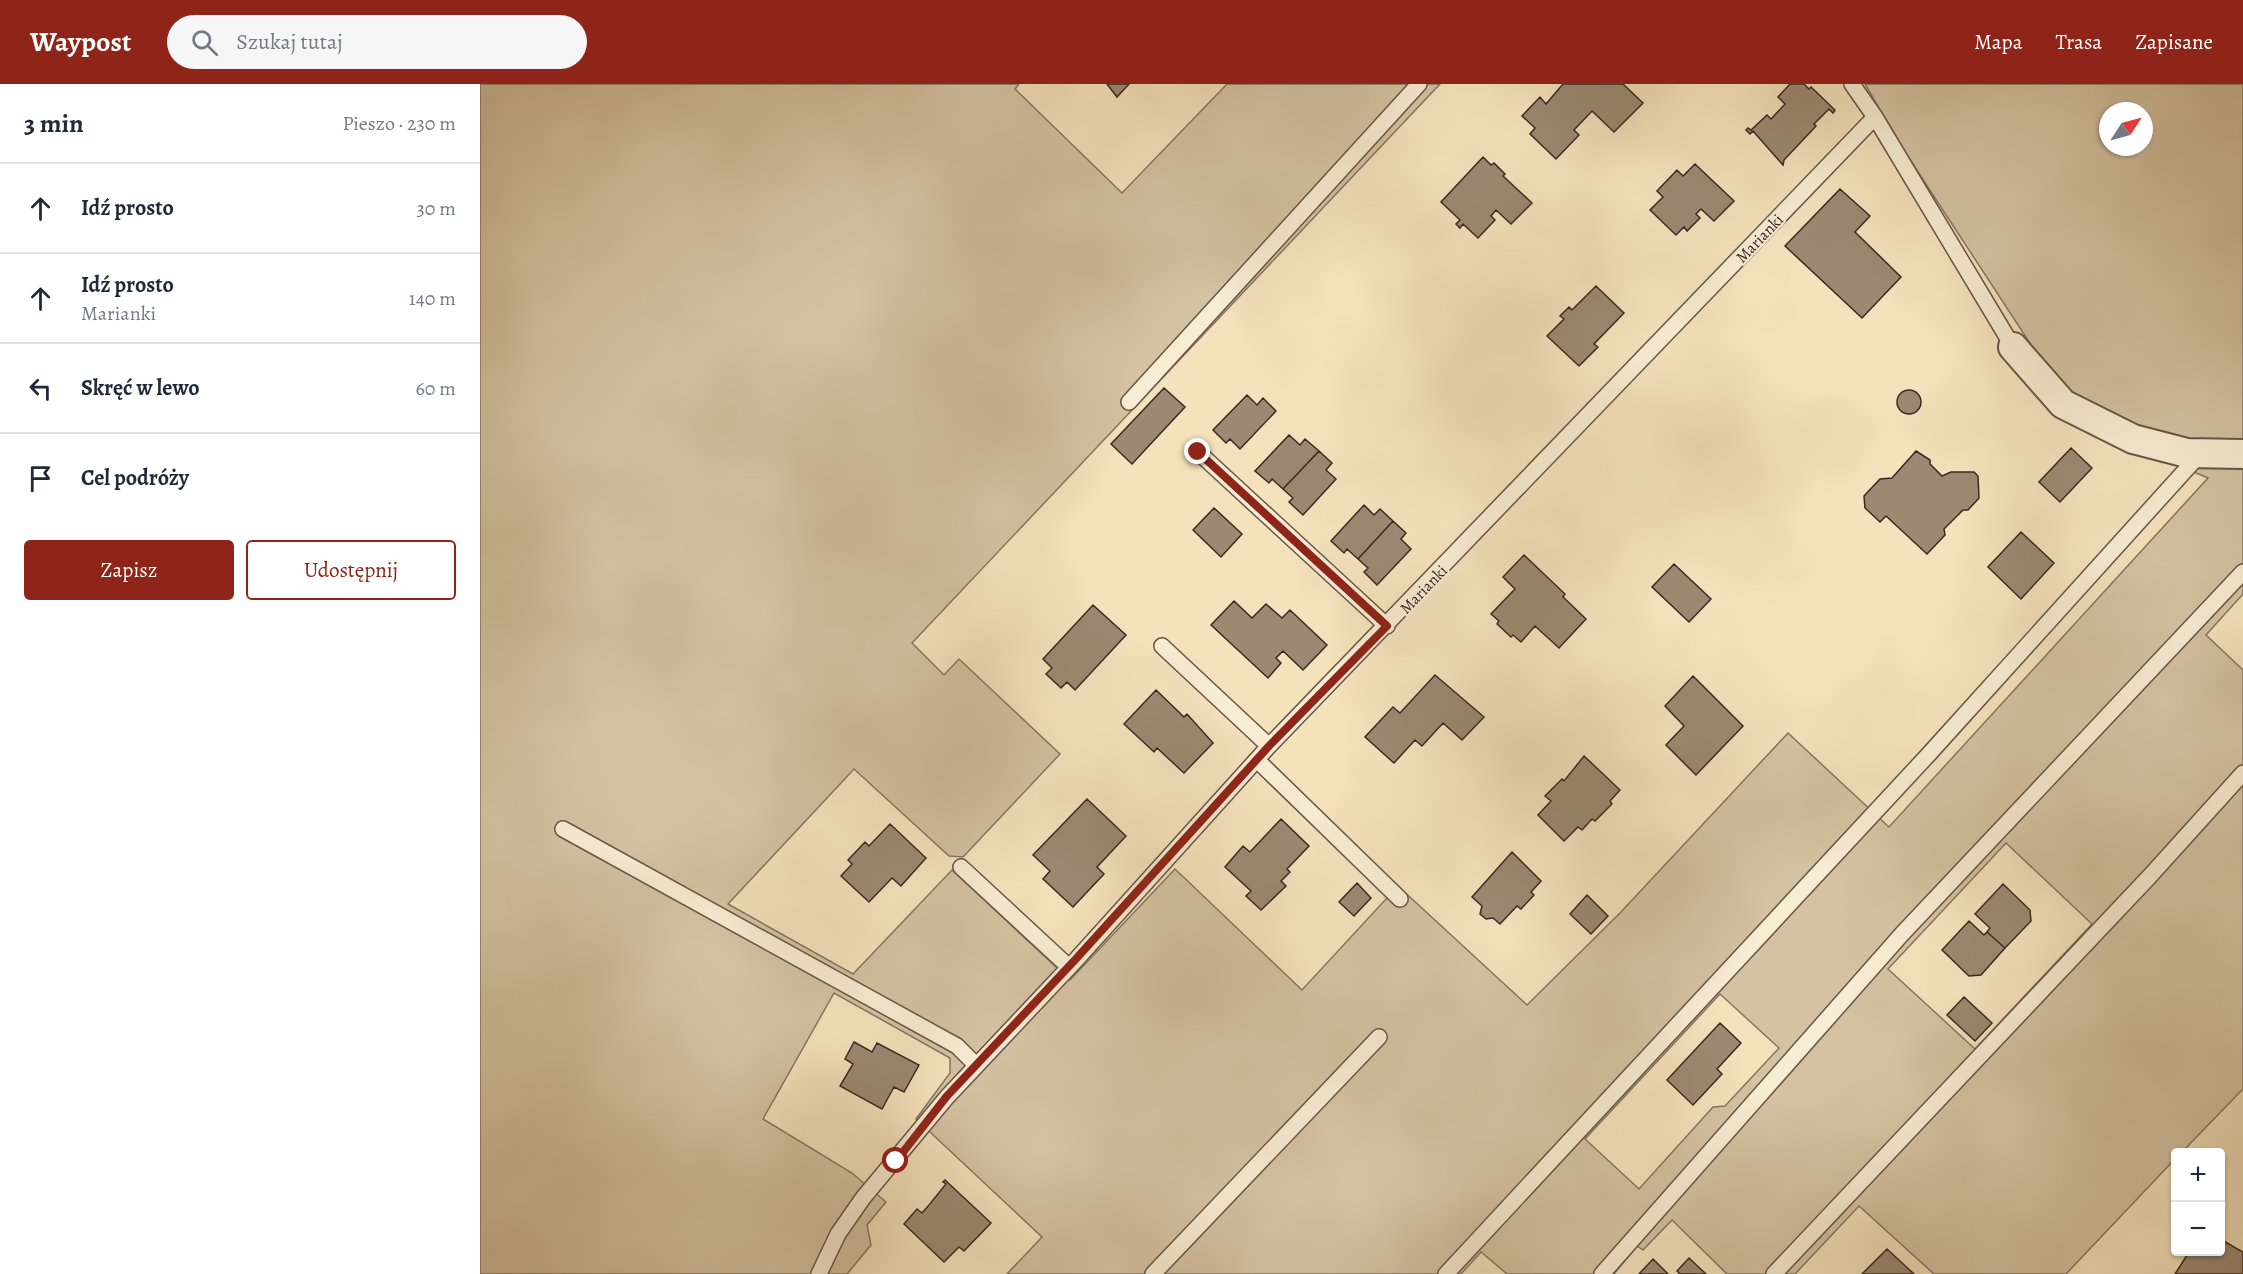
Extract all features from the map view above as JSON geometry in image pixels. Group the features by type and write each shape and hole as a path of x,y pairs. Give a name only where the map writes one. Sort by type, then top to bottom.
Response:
{"street":[{"path":"2013,347 2063,404 2133,439 2187,453 2243,454"}],"lane":[{"path":"1130,402 1419,84"},
{"path":"1852,84 1875,117 2013,347"},
{"name":"Marianki","path":"819,1274 838,1234 863,1198 976,1065 1069,967 1269,746 1875,117"},
{"path":"1198,452 1387,626"},
{"path":"1446,1274 1929,754 2201,453"},
{"path":"1602,1274 1902,934 2243,572"},
{"path":"1162,646 1269,746"},
{"path":"1257,760 1401,899"},
{"path":"1774,1274 2150,876 2243,773"},
{"path":"563,829 957,1046 976,1065"},
{"path":"961,867 1069,967"},
{"path":"1154,1274 1379,1037"}],"shaded area":[{"path":"480,84 1019,84 1015,89 1122,193 1227,84 1440,84 912,643 944,675 959,659 1060,754 963,857 949,856 854,769 728,904 853,974 952,870 1070,980 1175,869 1302,990 1398,886 1527,1005 1620,913 1788,733 1889,827 2208,478 2108,435 2054,380 1903,149 1865,84 2243,84 2243,594 2206,635 2243,670 2243,1089 2186,1148 2171,1148 2171,1163 2066,1274 1934,1274 1859,1206 1795,1274 1727,1274 1672,1220 1643,1250 1637,1246 1614,1274 1507,1274 1481,1252 1461,1274 1007,1274 1042,1237 916,1119 950,1073 950,1058 834,993 763,1119 852,1173 886,1202 867,1225 871,1245 847,1274 480,1274","holes":["2006,843 2092,924 1975,1049 1888,969","1720,994 1779,1048 1725,1106 1713,1107 1639,1189 1585,1139"]}],"building":[{"path":"1107,84 1129,84 1117,97"},
{"path":"1563,84 1623,84 1643,103 1614,132 1592,111 1574,130 1579,135 1556,159 1530,134 1535,128 1522,116 1540,97 1546,104"},
{"path":"1790,84 1804,84 1809,89 1811,87 1835,110 1833,113 1829,109 1814,124 1816,126 1784,160 1783,165 1753,131 1750,134 1746,130 1748,128 1751,130 1767,115 1771,119 1785,104 1778,97"},
{"path":"1483,157 1491,165 1494,163 1505,174 1503,176 1532,203 1511,224 1496,210 1491,216 1495,220 1478,238 1463,224 1460,228 1456,224 1460,220 1441,202"},
{"path":"1695,164 1734,201 1714,221 1701,209 1696,214 1700,218 1687,231 1684,227 1676,235 1650,210 1663,197 1657,191 1677,170 1683,176"},
{"path":"1840,189 1870,216 1855,232 1901,277 1862,318 1785,246"},
{"path":"1596,286 1624,313 1594,344 1598,347 1579,366 1547,336 1564,319 1560,316 1569,307 1572,310"},
{"path":"1164,388 1185,407 1132,464 1111,444"},
{"path":"1909,390 1918,393 1921,402 1918,411 1909,414 1900,411 1897,402 1900,393"},
{"path":"1247,395 1257,405 1263,398 1276,411 1240,449 1230,439 1226,443 1213,430"},
{"path":"1289,435 1300,445 1305,439 1319,451 1283,489 1272,479 1269,483 1255,471"},
{"path":"2071,448 2092,468 2060,502 2039,482"},
{"path":"1319,451 1332,463 1326,470 1336,479 1303,515 1289,502 1293,498 1283,489"},
{"path":"1916,451 1930,460 1930,464 1942,476 1951,472 1974,472 1978,476 1979,498 1944,529 1945,535 1927,554 1886,516 1880,522 1865,508 1864,496 1880,479 1892,478"},
{"path":"1364,505 1374,515 1380,509 1393,521 1358,559 1347,549 1344,553 1331,541"},
{"path":"1214,508 1242,534 1221,557 1193,530"},
{"path":"1393,521 1406,533 1401,539 1411,549 1377,585 1364,572 1368,568 1358,559"},
{"path":"2021,532 2054,563 2021,599 1988,567"},
{"path":"1524,555 1565,594 1563,597 1586,619 1559,648 1535,626 1521,642 1513,635 1511,637 1497,624 1499,621 1491,614 1515,589 1503,577"},
{"path":"1674,564 1711,599 1689,622 1652,587"},
{"path":"1234,601 1252,618 1266,604 1282,618 1290,610 1327,645 1303,670 1283,651 1276,658 1281,663 1268,678 1211,625"},
{"path":"1093,605 1126,635 1075,690 1067,682 1061,688 1046,674 1052,668 1043,659"},
{"path":"1435,675 1484,717 1462,740 1443,723 1422,746 1415,740 1394,763 1365,737 1393,707 1400,713"},
{"path":"1693,676 1743,726 1696,775 1666,745 1684,726 1665,706"},
{"path":"1156,690 1184,717 1187,714 1213,743 1184,773 1157,748 1154,752 1124,724"},
{"path":"1584,756 1620,790 1610,801 1612,804 1595,821 1592,819 1582,830 1578,827 1564,841 1538,815 1551,801 1545,796 1562,779 1564,781"},
{"path":"1087,799 1126,836 1097,867 1104,874 1073,907 1043,879 1050,871 1033,855"},
{"path":"1281,819 1309,846 1287,869 1290,872 1281,881 1286,886 1261,910 1246,896 1251,891 1225,867 1243,846 1250,852"},
{"path":"890,824 926,858 901,886 892,878 869,902 841,876 852,864 848,860 865,842 869,846"},
{"path":"1512,852 1541,881 1531,892 1534,895 1521,909 1517,906 1500,924 1493,918 1486,919 1480,914 1482,906 1472,897"},
{"path":"1357,883 1371,898 1354,916 1339,902"},
{"path":"2003,884 2030,910 2031,921 2005,948 1987,932 1990,928 1975,914"},
{"path":"1587,895 1608,916 1591,934 1570,914"},
{"path":"1969,921 1984,935 1987,932 2005,948 1981,975 1969,976 1942,950"},
{"path":"1964,997 1992,1023 1975,1041 1947,1015"},
{"path":"1720,1023 1741,1043 1717,1069 1722,1074 1693,1105 1667,1080"},
{"path":"854,1042 872,1052 877,1043 919,1065 904,1092 894,1087 882,1109 840,1086 853,1064 845,1059"},
{"path":"945,1180 991,1223 964,1251 959,1247 944,1262 904,1224 917,1209 922,1213 946,1184 943,1182"},
{"path":"2225,1242 2243,1252 2243,1274 2175,1274 2186,1256 2225,1256"},
{"path":"1887,1249 1914,1274 1862,1274"},
{"path":"1689,1258 1706,1274 1680,1274 1677,1271"},
{"path":"1653,1259 1668,1274 1639,1274"}],"route":[{"path":"896,1161 947,1096 1074,961 1269,746 1387,626 1198,452"}]}
